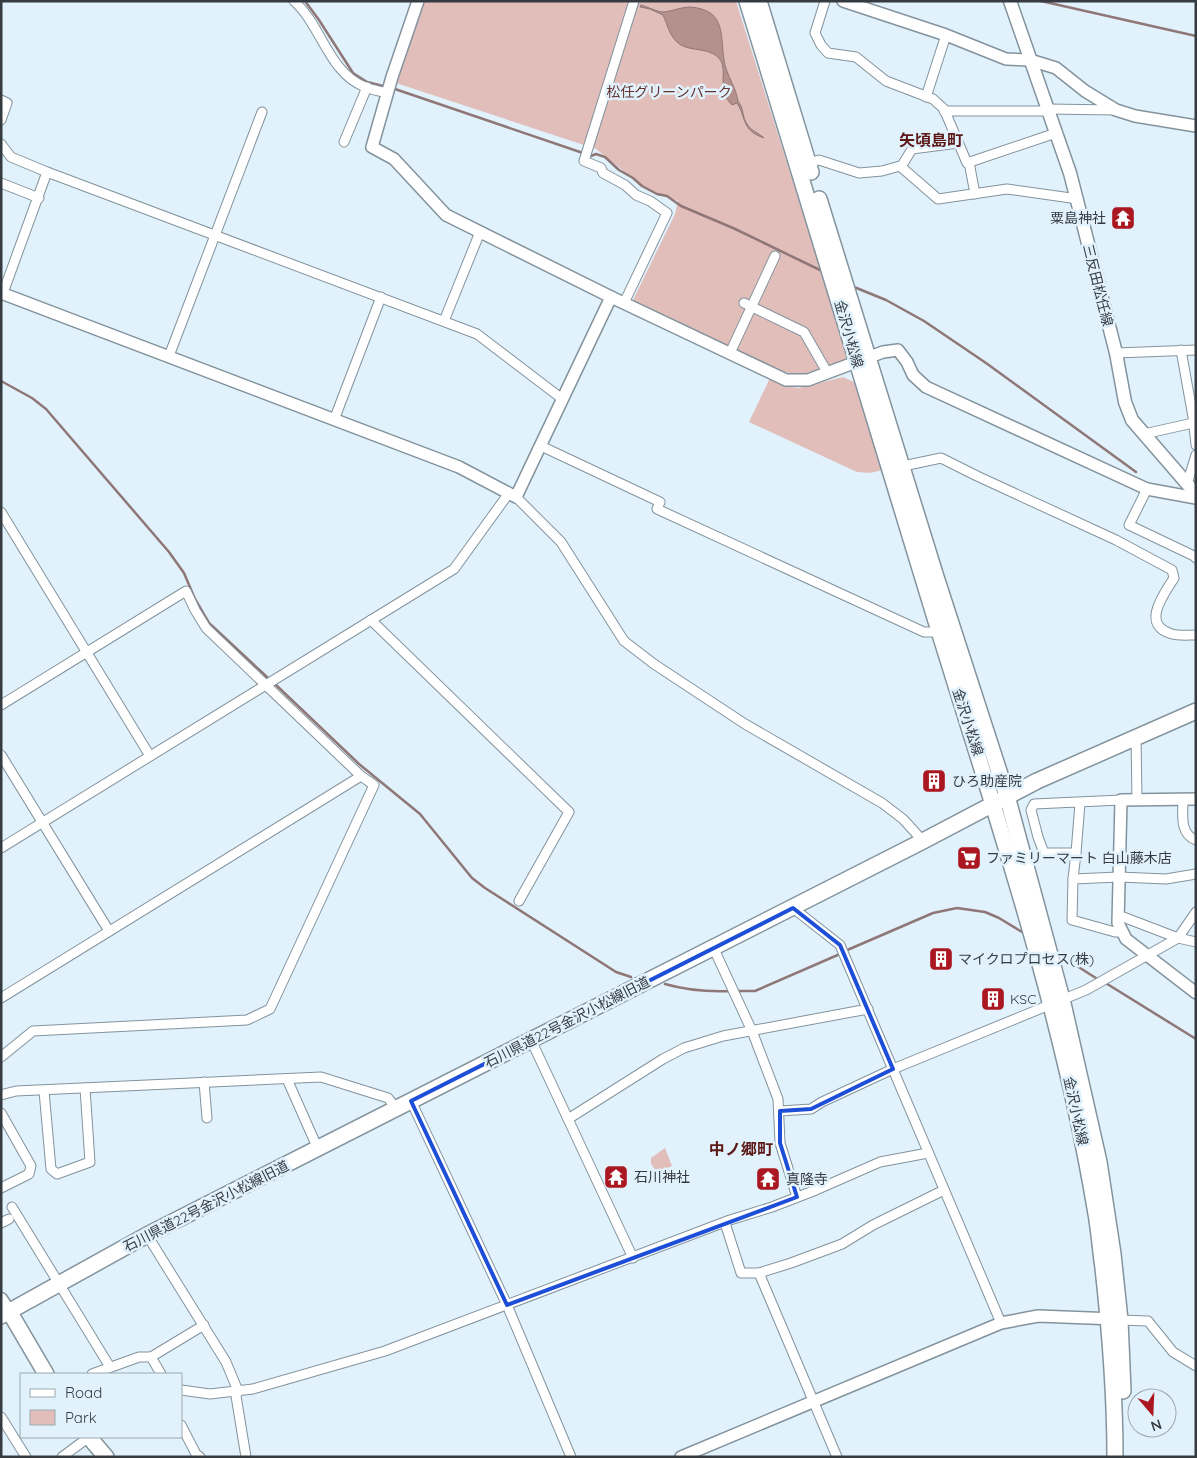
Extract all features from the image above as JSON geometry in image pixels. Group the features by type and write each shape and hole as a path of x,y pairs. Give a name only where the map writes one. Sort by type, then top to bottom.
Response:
{"main road":[{"name":"金沢小松線","path":"747,1 862,360 903,466 1000,800 1099,1162 1113,1254 1115,1457"},
{"name":"金沢小松線","path":"759,1 808,163 939,632 1000,800"},
{"name":"三反田松任線","path":"1010,1 1078,199 1116,353 1126,402 1132,420 1196,494"},
{"name":"石川県道22号金沢小松線旧道","path":"45,1373 4,1308 58,1284 148,1235 793,908 1036,781 1196,711"},
{"name":"金沢小松線","path":"1114,1319 1122,1358 1124,1457"},
{"path":"91,1438 106,1457"}],"street":[{"path":"294,1 304,10 341,70 351,79 367,87 389,89"},
{"path":"418,1 372,147 394,159 446,215 610,297 786,380 808,380 883,352 898,350 913,374 926,387 1147,489 1196,498"},
{"path":"624,303 667,213 650,201 636,195 601,168 584,161 584,156 634,1"},
{"path":"825,1 815,33 821,45 828,53 856,57 886,82 932,99 944,110 967,163 969,162 975,194"},
{"path":"843,1 946,35 1006,59 1030,60 1056,68 1085,91 1116,110 1135,116 1196,126"},
{"path":"926,97 946,35"},
{"path":"344,142 367,87"},
{"path":"1,100 7,104 1,120"},
{"path":"944,110 1116,110"},
{"path":"169,356 262,112"},
{"path":"969,162 1056,133"},
{"path":"808,163 819,160 859,173 882,171 902,167 912,149 958,142"},
{"path":"1,144 11,157 47,172 477,334 561,398"},
{"path":"902,167 938,199 1007,189 1078,199"},
{"path":"47,172 39,198 2,293 459,467 512,495 561,542 624,641 654,664 745,724 882,803 903,819 923,841"},
{"path":"1,183 39,198"},
{"path":"444,321 480,232"},
{"path":"730,353 748,305 775,256"},
{"path":"334,420 381,297"},
{"path":"1,848 454,569 512,495 541,446 561,398 610,297"},
{"path":"748,305 804,332 827,372"},
{"path":"1181,350 1196,445"},
{"path":"1116,353 1196,350"},
{"path":"1144,434 1193,423"},
{"path":"541,446 660,502 657,509 924,632 939,632"},
{"path":"1187,484 1196,455"},
{"path":"903,466 941,458 1116,540 1172,570 1174,578 1158,607 1155,620 1157,625 1171,634 1196,635"},
{"path":"1147,489 1129,526 1196,558"},
{"path":"1,512 88,651 150,756"},
{"path":"1,705 186,591 194,610 206,628 264,685 374,785 270,1009 247,1020 33,1031 1,1057"},
{"path":"371,620 569,812 519,901"},
{"path":"1136,736 1137,800"},
{"path":"1,755 109,931"},
{"path":"1,998 362,776"},
{"path":"1184,799 1183,824 1187,834 1196,840"},
{"path":"1076,854 1044,853 1031,810 1034,804 1196,799"},
{"path":"1121,800 1118,915 1121,932 1126,939 1196,993"},
{"path":"1080,803 1073,879 1072,920 1121,932"},
{"path":"1073,879 1119,877 1166,879 1196,874"},
{"path":"793,908 840,946 1000,1323"},
{"path":"780,1111 811,1109 893,1069 1092,986 1178,938 1196,912"},
{"path":"1118,915 1178,938 1196,942"},
{"path":"713,947 752,1031 778,1099 780,1143 797,1197"},
{"path":"568,1119 663,1059 684,1048 723,1036 868,1009"},
{"path":"531,1040 632,1258"},
{"path":"1,1095 16,1091 321,1077 388,1098 396,1108"},
{"path":"287,1079 318,1149"},
{"path":"204,1082 207,1118"},
{"path":"44,1091 51,1169 57,1174 90,1162 85,1088"},
{"path":"411,1101 507,1305 571,1457"},
{"path":"1,1113 31,1166 29,1174 1,1188"},
{"path":"182,1390 210,1394 238,1391 289,1379 384,1351 797,1197 880,1162 928,1153"},
{"path":"725,1223 741,1273 759,1273 842,1244 944,1190"},
{"path":"12,1207 110,1367"},
{"path":"148,1235 226,1362 238,1391 236,1396 246,1457"},
{"path":"759,1273 837,1457"},
{"path":"681,1457 1000,1323 1038,1316 1148,1321 1173,1352 1196,1366"},
{"path":"95,1373 139,1357 151,1357 204,1325"},
{"path":"151,1357 160,1373"},
{"path":"1,1417 26,1457"},
{"path":"182,1427 196,1456"},
{"path":"62,1457 91,1438"}],"highlighted area":[{"path":"793,908 840,945 893,1069 811,1109 780,1111 780,1143 797,1197 507,1305 411,1101"}],"green space":[{"name":"松任グリーンパーク","path":"422,1 736,1 849,360 804,376 780,371 632,302 675,214 678,201 645,188 596,149 396,83"},
{"path":"843,377 854,382 883,470 870,473 857,472 749,422 770,378 784,386 799,388"},
{"path":"665,1148 672,1166 657,1172 651,1164 651,1158"}],"shaded area":[{"path":"641,5 661,12 690,7 702,9 717,20 722,36 725,65 745,121 764,138 748,128 737,103 732,105 724,93 723,69 718,57 708,52 684,47 679,44 671,34 663,15 640,7"}],"waterway":[{"path":"305,1 353,73 367,82 387,87"},
{"path":"1041,1 1196,36"},
{"path":"392,88 583,153"},
{"path":"589,155 596,154 605,157 619,170 657,194 667,196 681,206 733,228 822,271"},
{"path":"854,287 886,300 924,321 986,363 1136,472"},
{"path":"1,381 32,398 46,409 169,552 184,573 195,599 209,623 267,677"},
{"path":"276,685 359,764 420,814 472,878 616,972 631,977"},
{"path":"845,951 933,913 957,908 985,912 1022,932"},
{"path":"736,991 755,991 840,954"},
{"path":"1058,954 1099,980"},
{"path":"1104,982 1196,1039"},
{"path":"665,984 698,990 731,991"}],"place":[{"name":"粟島神社","path":"1123,218"},
{"name":"ひろ助産院","path":"934,781"},
{"name":"ファミリーマート 白山藤木店","path":"969,858"},
{"name":"マイクロプロセス(株)","path":"941,959"},
{"name":"KSC","path":"993,999"},
{"name":"石川神社","path":"616,1177"},
{"name":"真隆寺","path":"768,1179"}],"district":[{"name":"矢頃島町","path":"931,140"},
{"name":"中ノ郷町","path":"741,1149"}]}
